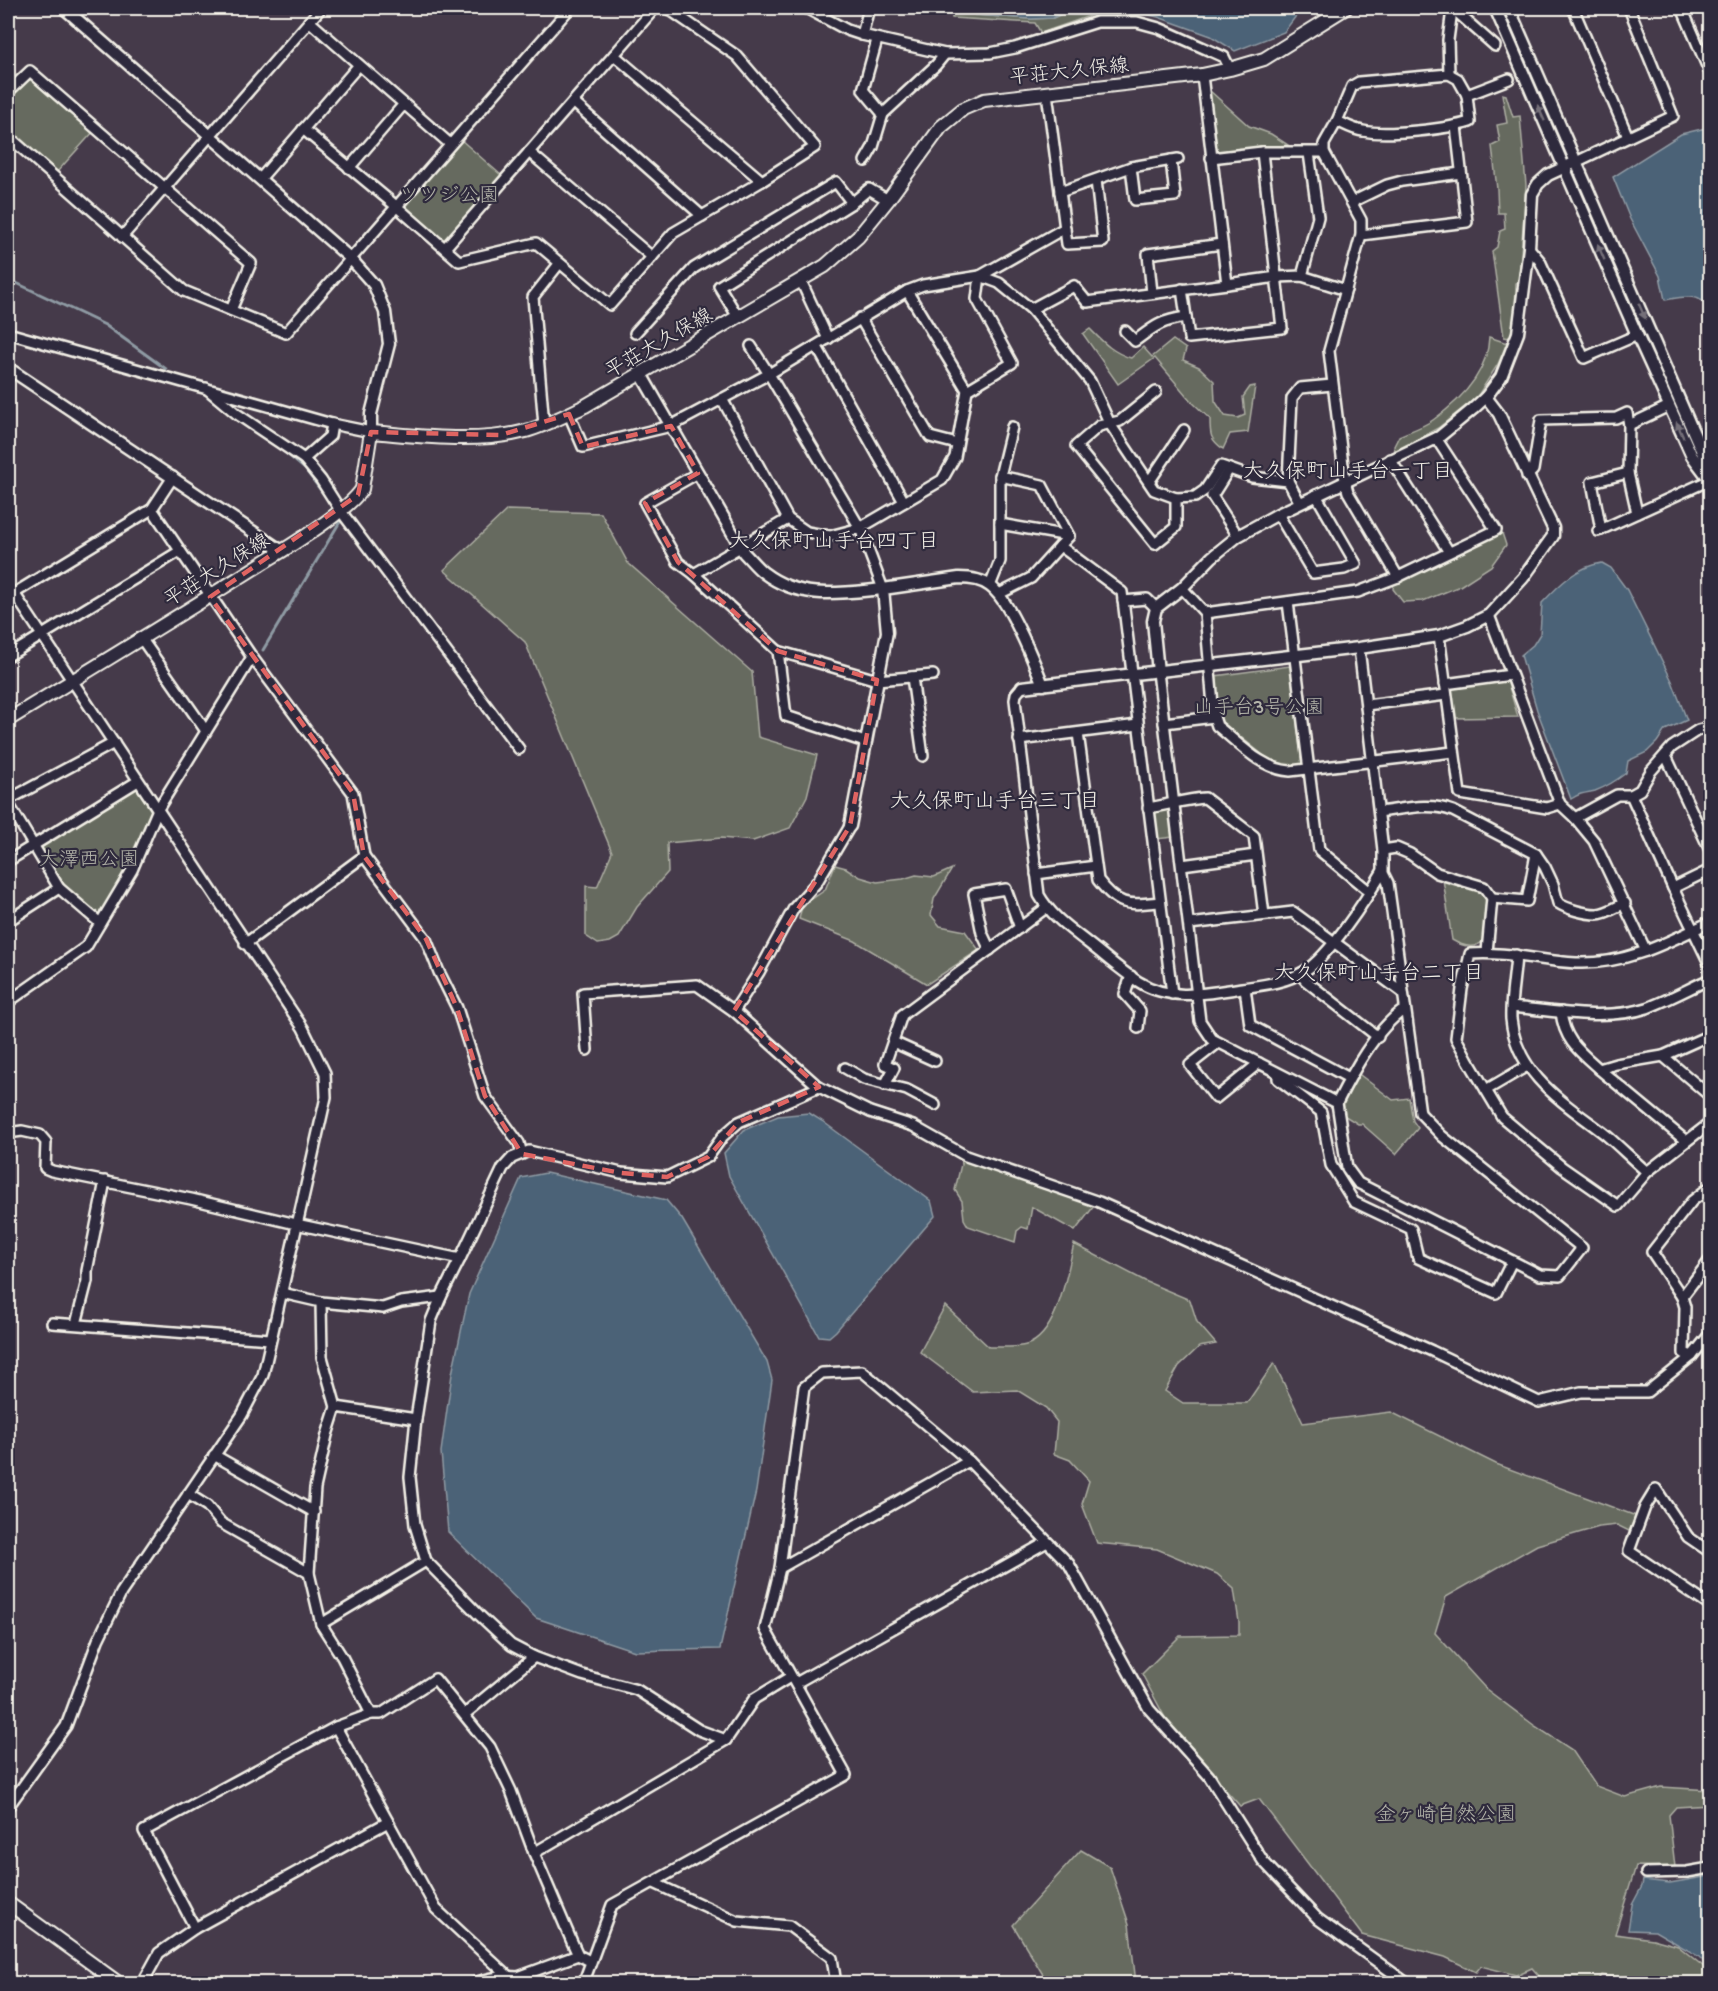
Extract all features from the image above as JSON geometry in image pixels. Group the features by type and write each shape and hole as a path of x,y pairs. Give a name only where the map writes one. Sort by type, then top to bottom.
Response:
{"main road":[{"name":"平荘大久保線","path":"8,720 210,597 282,551 340,510 362,489 370,432 476,438 525,431 544,425 569,414 641,374 825,266 858,237 941,127 963,109 984,100 1202,75 1230,69 1264,59 1346,8"},
{"path":"8,1903 120,1983"}],"street":[{"path":"8,333 332,424 370,432 371,414 389,344 385,312 374,285 351,259 64,8"},
{"path":"122,237 321,8"},
{"path":"8,136 184,291 286,333 570,8"},
{"path":"445,248 655,8"},
{"path":"303,129 459,261 536,243 609,305 673,233 762,182 815,147 737,56 667,8"},
{"path":"806,8 817,10 862,35 877,40 945,54 990,53 1015,48 1097,22 1137,22 1159,28 1224,57 1230,69"},
{"path":"862,35 869,8"},
{"path":"1495,8 1669,406 1692,456 1710,480"},
{"path":"1509,8 1702,452 1710,480"},
{"path":"1573,8 1628,137"},
{"path":"1337,1103 1218,1043 1212,1039 1200,1021 1158,672 1153,621 1156,608 1182,588 1212,556 1238,536 1299,503 1436,438 1473,410 1486,397 1501,377 1518,333 1529,248 1532,194 1538,184 1548,175 1673,116 1629,8"},
{"path":"1682,8 1710,73"},
{"path":"1452,9 1495,46"},
{"path":"1449,74 1448,40 1452,9"},
{"path":"309,21 450,144"},
{"path":"877,40 863,90 883,114"},
{"path":"614,54 762,182"},
{"path":"866,161 873,147 883,114 945,54"},
{"path":"260,179 359,65"},
{"path":"8,92 30,71 251,263 231,310"},
{"path":"1337,121 1361,131 1378,133 1456,126 1470,122 1467,95 1458,79 1449,74 1359,82 1352,86 1324,144 1324,153 1361,220 1362,236 1329,351 1345,482 1348,492 1398,577"},
{"path":"1202,75 1227,284"},
{"path":"1467,95 1509,79"},
{"path":"1047,93 1067,244 1103,242 1096,180"},
{"path":"573,102 702,216"},
{"path":"349,168 404,104"},
{"path":"1362,236 1467,222 1456,126"},
{"path":"529,152 652,257"},
{"path":"1211,158 1262,152 1324,153"},
{"path":"1182,290 1189,338 1282,328 1262,152"},
{"path":"1302,276 1318,218 1310,153"},
{"path":"1060,192 1131,167 1174,160 1175,196 1135,200 1131,167"},
{"path":"1352,202 1387,185 1402,181 1461,173"},
{"path":"635,333 694,268 836,182 852,203"},
{"path":"738,317 719,286 852,203 869,189 888,200"},
{"path":"569,414 584,447 671,426 817,347 860,318 907,291 923,285 980,276 1065,228"},
{"path":"1152,293 1148,254 1222,244"},
{"path":"1529,248 1540,261 1584,358 1637,335"},
{"path":"544,425 533,297 559,264"},
{"path":"980,276 999,282 1031,309 1090,381 1110,424 1154,490 1176,498 1195,497 1205,490 1221,466 1252,477 1288,481"},
{"path":"967,390 1012,363 977,299 980,276"},
{"path":"1031,309 1074,286 1087,302 1302,276 1346,290"},
{"path":"801,281 828,339"},
{"path":"722,399 788,519 807,532 830,536 860,528 942,480 955,457 967,390 907,291"},
{"path":"1125,331 1135,341 1157,324 1186,317"},
{"path":"860,318 930,437 957,444"},
{"path":"734,1011 759,972 794,908 817,882 850,826 887,632 883,589 860,528 751,346"},
{"path":"817,347 904,502"},
{"path":"8,368 282,551"},
{"path":"641,374 744,553 764,573 782,584 822,594 883,589 959,578 970,578 990,585 999,594 1043,685"},
{"path":"1299,503 1288,481 1292,398 1300,387 1332,385"},
{"path":"206,388 237,414 304,459 519,749"},
{"path":"1156,392 1120,421 1099,426 1076,446 1155,544 1176,527 1176,498"},
{"path":"1383,872 1320,958 1300,974 1281,982 1198,995 1172,994 1146,986 1053,916 1039,895 1019,740 1016,694 1022,687 1359,648 1439,636 1489,615 1523,578 1553,536 1552,528 1499,414 1486,397"},
{"path":"1629,425 1669,406"},
{"path":"1527,476 1533,470 1541,420 1616,418 1627,413 1629,425 1628,474 1637,513"},
{"path":"304,459 330,436 332,424"},
{"path":"990,585 1000,561 1000,476 1012,427"},
{"path":"1149,482 1184,430"},
{"path":"1204,614 1358,592 1398,577 1496,530 1436,438"},
{"path":"1390,459 1449,552"},
{"path":"1229,469 1212,496 1238,536"},
{"path":"698,473 645,503 678,562 778,651 877,680 933,675"},
{"path":"1628,474 1592,482 1600,531 1710,480"},
{"path":"1000,476 1041,485 1069,536"},
{"path":"8,1807 66,1726 98,1640 120,1593 242,1415 263,1375 326,1097 325,1073 303,1028 245,944 74,680 11,595 152,509 172,477"},
{"path":"1278,514 1313,573 1344,569 1356,564 1316,495"},
{"path":"152,509 252,657 353,793 364,856 426,939 457,1008 485,1096 519,1143 522,1154"},
{"path":"694,574 788,519"},
{"path":"1000,524 1069,536"},
{"path":"999,594 1031,578 1069,536"},
{"path":"1060,546 1122,592 1172,994"},
{"path":"8,656 180,551"},
{"path":"1182,588 1204,614 1214,717 1217,726 1266,764 1277,770 1308,769 1453,752"},
{"path":"1123,601 1148,599 1156,608"},
{"path":"1287,602 1318,850 1370,892"},
{"path":"1489,615 1560,804 1594,841 1646,951"},
{"path":"1439,636 1460,794 1546,808 1560,804"},
{"path":"141,638 206,731"},
{"path":"1359,648 1379,812 1383,872 1388,883 1420,1113 1442,1136 1582,1248 1560,1276 1540,1275 1358,1183 1347,1168 1337,1103 1358,1063 1394,1016 1405,1009"},
{"path":"778,651 786,716 865,742"},
{"path":"8,1002 86,947 132,870 158,809 252,657"},
{"path":"1445,684 1511,675"},
{"path":"912,677 923,756"},
{"path":"1366,705 1446,695"},
{"path":"1164,723 1214,717"},
{"path":"1019,740 1138,725"},
{"path":"1575,818 1617,795 1631,795 1640,790 1651,771 1672,747 1698,730 1710,729"},
{"path":"1078,733 1098,880 1110,896 1129,905 1160,902"},
{"path":"100,923 59,888 8,801 114,743"},
{"path":"1666,756 1710,850"},
{"path":"8,861 138,781"},
{"path":"1631,795 1672,888 1710,965"},
{"path":"1148,808 1174,804 1183,800 1205,798 1254,836 1264,915"},
{"path":"1379,812 1428,805 1453,811 1536,854 1553,884 1557,903 1565,908 1597,914 1610,911 1625,903"},
{"path":"1383,850 1396,848 1410,854 1437,873 1484,887 1492,898 1487,952"},
{"path":"1492,898 1527,901 1536,854"},
{"path":"1182,864 1256,855"},
{"path":"245,944 364,856"},
{"path":"1036,874 1096,866"},
{"path":"1672,888 1710,870"},
{"path":"8,921 59,888"},
{"path":"990,950 982,933 974,894 1006,889 1020,928"},
{"path":"885,1084 894,1068 885,1064 902,1015 1046,908"},
{"path":"1189,924 1293,912 1402,992"},
{"path":"1710,922 1646,951 1616,960 1576,963 1487,952 1470,954 1462,989 1456,1038 1502,1117 1563,1167 1618,1206 1647,1172 1710,1124"},
{"path":"1516,955 1512,1007 1513,1026 1518,1047 1527,1066 1550,1093 1608,1137 1647,1172"},
{"path":"1300,974 1378,1037"},
{"path":"1131,976 1125,994 1140,1011 1138,1028"},
{"path":"1512,1007 1561,1012 1621,1013 1647,1008 1710,979"},
{"path":"587,1050 583,993 698,985 734,1011 819,1087 870,1112 913,1126 966,1156 1063,1188 1111,1207 1422,1346 1539,1402 1581,1392 1647,1392 1692,1356 1710,1334"},
{"path":"1245,988 1250,1025 1349,1078"},
{"path":"1561,1012 1562,1023 1571,1043 1686,1141"},
{"path":"1599,1069 1663,1056 1710,1035"},
{"path":"893,1042 935,1062"},
{"path":"1218,1043 1190,1065 1216,1098 1259,1064"},
{"path":"1663,1056 1710,1096"},
{"path":"1486,1090 1527,1066"},
{"path":"846,1068 864,1079 908,1090 935,1105"},
{"path":"1279,1074 1278,1079 1321,1112 1331,1165 1354,1202 1411,1229 1418,1258 1496,1293 1512,1261"},
{"path":"726,1740 699,1730 637,1690 582,1675 534,1657 511,1645 479,1615 426,1560 415,1525 410,1477 416,1419 431,1321 503,1168 512,1158 529,1151 621,1173 667,1177 708,1157 723,1136 739,1122 819,1087"},
{"path":"8,1133 22,1131 40,1134 46,1142 45,1168 460,1258"},
{"path":"76,1324 87,1281 105,1181"},
{"path":"1692,1356 1684,1353 1685,1307 1682,1297 1652,1252 1692,1201 1710,1186"},
{"path":"1682,1297 1710,1260"},
{"path":"282,1293 321,1302 383,1308 401,1302 441,1297"},
{"path":"321,1302 322,1357 336,1407 315,1488 309,1573 321,1624 342,1657 371,1714"},
{"path":"52,1323 270,1339"},
{"path":"583,1983 612,1905 846,1775 765,1629 780,1568 804,1387 822,1373 862,1371 969,1461 1069,1564 1149,1709 1209,1776 1263,1861 1318,1919 1408,1983"},
{"path":"336,1407 416,1419"},
{"path":"214,1455 314,1512"},
{"path":"780,1568 969,1461"},
{"path":"1710,1552 1688,1537 1656,1489 1645,1507 1629,1551 1706,1601 1710,1606"},
{"path":"188,1494 207,1506 221,1523 309,1573"},
{"path":"534,1853 726,1740 754,1699 1047,1542"},
{"path":"321,1624 426,1560"},
{"path":"465,1714 534,1657"},
{"path":"195,1928 144,1831 336,1728 371,1714 381,1713 435,1679 490,1747 511,1791 534,1853 578,1955 590,1961"},
{"path":"336,1728 436,1909 509,1980"},
{"path":"142,1983 159,1953 195,1928 388,1822"},
{"path":"1646,1873 1687,1872 1710,1868"},
{"path":"654,1883 737,1921 789,1926 832,1958 836,1983"},
{"path":"472,1983 488,1977 509,1980 578,1955"}],"highlighted area":[{"path":"569,414 583,447 671,426 698,473 645,503 678,562 778,651 877,680 850,826 734,1011 819,1087 739,1122 708,1157 667,1177 621,1173 522,1154 485,1096 457,1008 426,939 364,856 353,793 210,597 358,495 371,432 501,435"}],"green space":[{"path":"952,8 968,8 975,15 1031,19 1053,18 1074,8 1111,8 1110,15 1092,15 1041,33 1035,23 952,18"},
{"path":"30,77 94,131 57,172 8,132 8,96"},
{"path":"1209,90 1249,126 1271,134 1288,145 1220,152 1216,150"},
{"path":"1502,94 1506,95 1513,117 1520,116 1526,185 1519,282 1516,283 1515,315 1510,338 1504,337 1492,251 1497,247 1500,231 1505,229 1504,213 1498,213 1492,146 1500,142 1497,125 1507,123"},
{"name":"ツツジ公園","path":"460,139 501,175 446,242 406,209 404,202"},
{"path":"1090,329 1104,343 1131,358 1143,347 1152,357 1173,340 1186,349 1183,360 1199,367 1214,381 1215,401 1225,416 1238,418 1245,415 1243,397 1250,387 1255,386 1248,432 1230,434 1223,449 1212,436 1210,419 1191,401 1155,358 1118,384 1083,334"},
{"path":"1489,337 1507,343 1498,364 1477,397 1438,428 1395,451 1394,446 1399,436 1433,420 1463,394 1484,362"},
{"path":"507,510 601,513 628,563 752,672 758,737 817,755 807,796 790,828 753,841 721,838 667,843 668,872 637,907 619,937 610,942 598,944 586,936 586,886 597,887 612,852 525,642 444,570"},
{"path":"1502,533 1506,545 1491,566 1460,586 1423,601 1403,602 1393,589 1394,582 1456,551"},
{"name":"山手台3号公園","path":"1290,666 1302,764 1287,766 1273,763 1221,721 1215,676"},
{"path":"1507,680 1518,717 1454,718 1449,686"},
{"name":"大澤西公園","path":"137,789 151,810 151,818 102,913 95,913 61,882 41,851 43,843 131,790"},
{"path":"1171,808 1174,837 1156,839 1153,815 1158,810"},
{"path":"835,865 877,882 916,875 934,877 952,869 934,899 931,915 940,926 965,931 979,950 927,984 855,941 799,919 802,906 825,890"},
{"path":"1443,879 1482,892 1488,900 1483,941 1479,944 1468,946 1452,940"},
{"path":"1356,1072 1393,1100 1409,1098 1413,1121 1418,1128 1396,1154 1362,1124 1342,1114 1342,1102"},
{"path":"962,1160 1006,1173 1094,1204 1094,1206 1075,1231 1032,1207 1028,1229 1022,1227 1017,1231 1015,1242 968,1226 964,1219 962,1201 955,1190"},
{"name":"金ヶ崎自然公園","path":"1074,1244 1147,1282 1190,1300 1197,1322 1216,1344 1199,1347 1179,1366 1165,1391 1183,1403 1247,1403 1274,1363 1303,1423 1391,1412 1496,1464 1636,1516 1629,1531 1617,1525 1599,1527 1537,1545 1446,1597 1435,1633 1486,1689 1535,1726 1572,1750 1596,1786 1625,1797 1661,1787 1710,1790 1710,1805 1676,1807 1669,1815 1675,1867 1636,1866 1615,1934 1653,1939 1678,1946 1704,1967 1710,1975 1710,1983 1640,1983 1602,1975 1597,1983 1541,1983 1540,1977 1532,1968 1516,1975 1481,1966 1476,1972 1445,1957 1362,1935 1259,1799 1240,1806 1170,1727 1142,1674 1180,1636 1239,1635 1234,1589 1217,1574 1157,1549 1097,1543 1082,1504 1089,1481 1070,1460 1054,1454 1057,1422 1046,1408 1017,1390 973,1392 920,1352 945,1306 989,1347 1022,1346 1037,1339 1046,1329 1059,1302"},
{"path":"1081,1850 1110,1867 1129,1924 1136,1983 1048,1983 1013,1925"}],"water":[{"path":"968,8 1074,8 1053,18 1031,19 975,15"},
{"path":"1120,8 1302,8 1284,32 1235,51 1211,36 1158,17"},
{"path":"1710,127 1710,309 1696,298 1665,300 1660,276 1630,219 1613,177 1681,134"},
{"path":"1602,563 1611,568 1627,590 1672,681 1687,720 1665,730 1647,752 1628,761 1626,773 1619,778 1595,791 1580,794 1571,799 1537,710 1521,655 1533,645 1540,634 1542,603 1576,572"},
{"path":"809,1113 931,1201 935,1216 829,1337 819,1336 729,1176 724,1153 744,1130 778,1116"},
{"path":"546,1173 666,1200 682,1219 767,1362 772,1380 756,1491 720,1649 635,1651 536,1618 448,1532 441,1452 452,1374 469,1294 521,1178"},
{"path":"1710,1876 1710,1967 1698,1956 1655,1931 1628,1930 1632,1905 1643,1880 1670,1883"}],"waterway":[{"path":"8,279 105,325 166,369"},
{"path":"208,397 230,414"},
{"path":"280,448 305,469 332,505"},
{"path":"263,650 341,520"}],"district":[{"name":"大久保町山手台一丁目","path":"1348,470"},
{"name":"大久保町山手台四丁目","path":"834,540"},
{"name":"大久保町山手台三丁目","path":"995,800"},
{"name":"大久保町山手台二丁目","path":"1379,972"}]}
